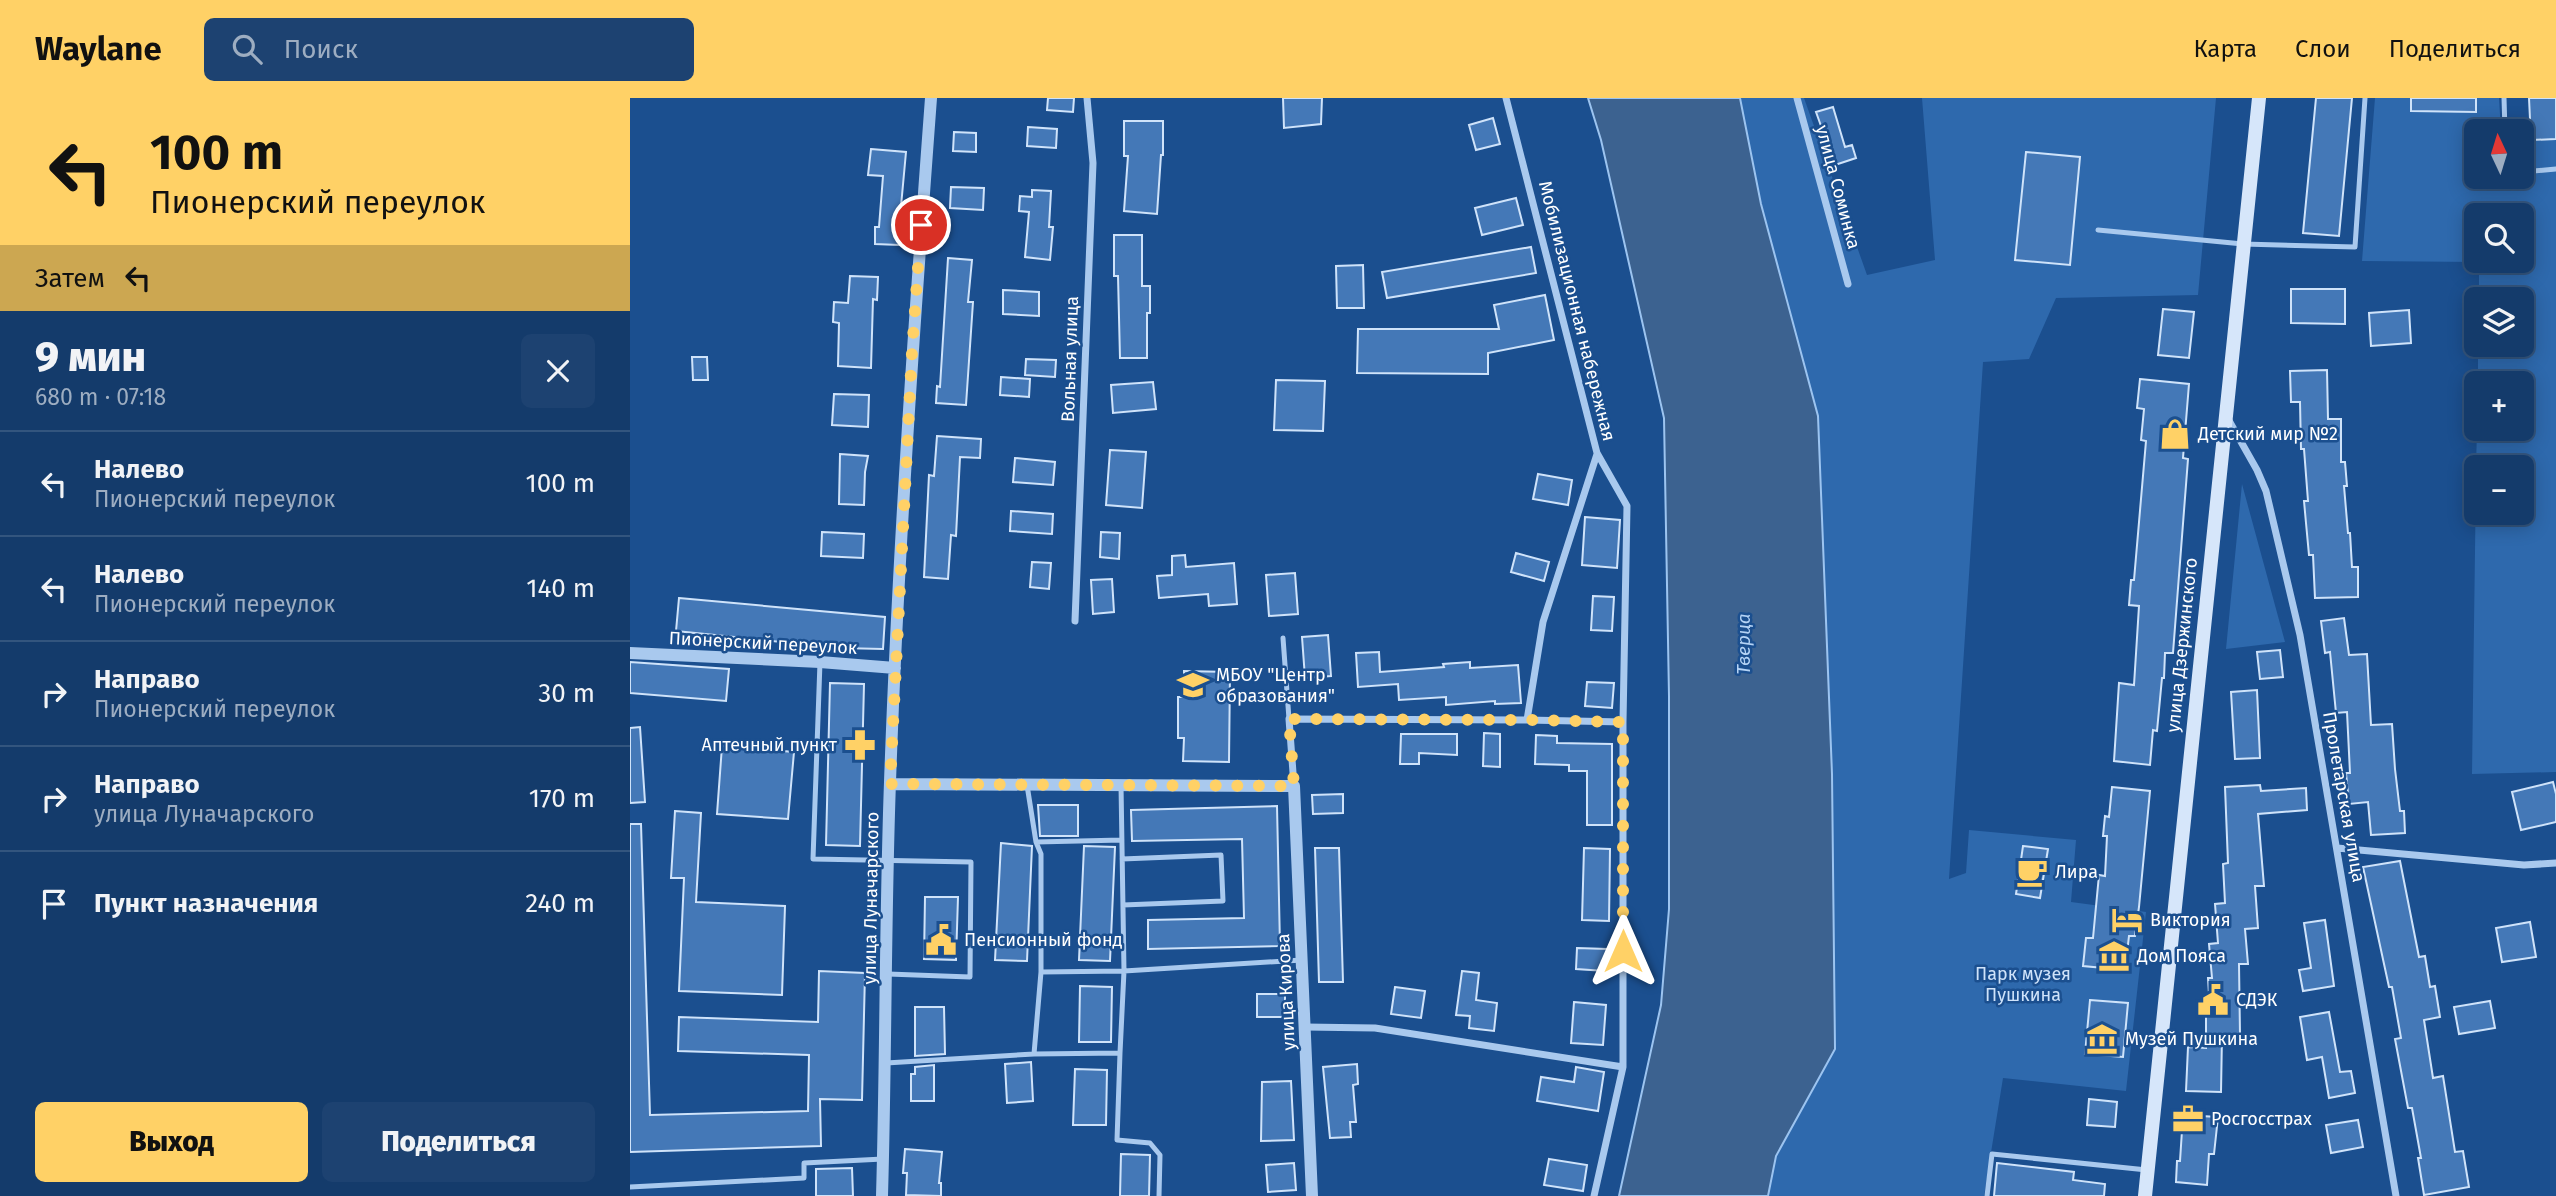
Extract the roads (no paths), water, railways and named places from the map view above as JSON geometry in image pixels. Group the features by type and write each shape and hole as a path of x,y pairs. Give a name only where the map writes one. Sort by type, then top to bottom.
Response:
{"main road":[{"name":"улица Дзержинского","path":"2145,1196 2259,98"}],"street":[{"name":"улица Луначарского","path":"882,1196 890,784 895,668 912,352 931,98"},
{"name":"Вольная улица","path":"1074,621 1093,163 1087,98"},
{"name":"Мобилизационная набережная","path":"1506,98 1597,453 1627,506 1623,722 1623,1068 1594,1196"},
{"name":"улица Соминка","path":"1797,98 1849,284"},
{"name":"Пролетарская улица","path":"2225,413 2257,470 2272,512 2300,635 2396,1196"},
{"path":"1527,720 1543,622 1597,453"},
{"name":"Пионерский переулок","path":"630,653 895,668"},
{"path":"890,784 1294,786 1289,719 1623,722"},
{"name":"улица Кирова","path":"1294,786 1311,1196"},
{"path":"2337,848 2524,865 2556,863"},
{"path":"1305,1027 1376,1028 1623,1068"}],"lane":[{"path":"2098,230 2243,244 2355,247 2365,98"},
{"path":"2504,98 2505,119"},
{"path":"2534,171 2556,169"},
{"path":"1283,639 1289,719"},
{"path":"820,662 813,859 971,862 970,976 887,974"},
{"path":"1027,785 1036,842 1041,854 1041,972 1034,1054"},
{"path":"1121,785 1124,971 1117,1140 1150,1143 1160,1155 1159,1196"},
{"path":"1036,842 1122,840"},
{"path":"1122,859 1221,855 1223,901 1123,905"},
{"path":"1041,972 1124,971 1302,960"},
{"path":"886,1063 1034,1054 1120,1053"},
{"path":"1987,1196 1992,1154 2147,1170"},
{"path":"630,1187 804,1178 804,1163 883,1160"}],"water":[{"name":"Тверца","path":"1588,98 1740,98 1761,204 1818,416 1832,774 1835,1049 1776,1156 1768,1196 1619,1196 1661,1005 1669,909 1669,696 1664,418 1601,140"}],"place":[{"name":"Детский мир №2","path":"2175,434"},
{"name":"МБОУ \"Центр образования\"","path":"1193,685"},
{"name":"Аптечный пункт","path":"860,745"},
{"name":"Лира","path":"2032,872"},
{"name":"Виктория","path":"2127,920"},
{"name":"Пенсионный фонд","path":"941,940"},
{"name":"Дом Пояса","path":"2114,956"},
{"name":"СДЭК","path":"2213,1000"},
{"name":"Музей Пушкина","path":"2102,1039"},
{"name":"Росгосстрах","path":"2188,1119"}],"park label":[{"name":"Парк музея Пушкина","path":"2023,984"}]}
